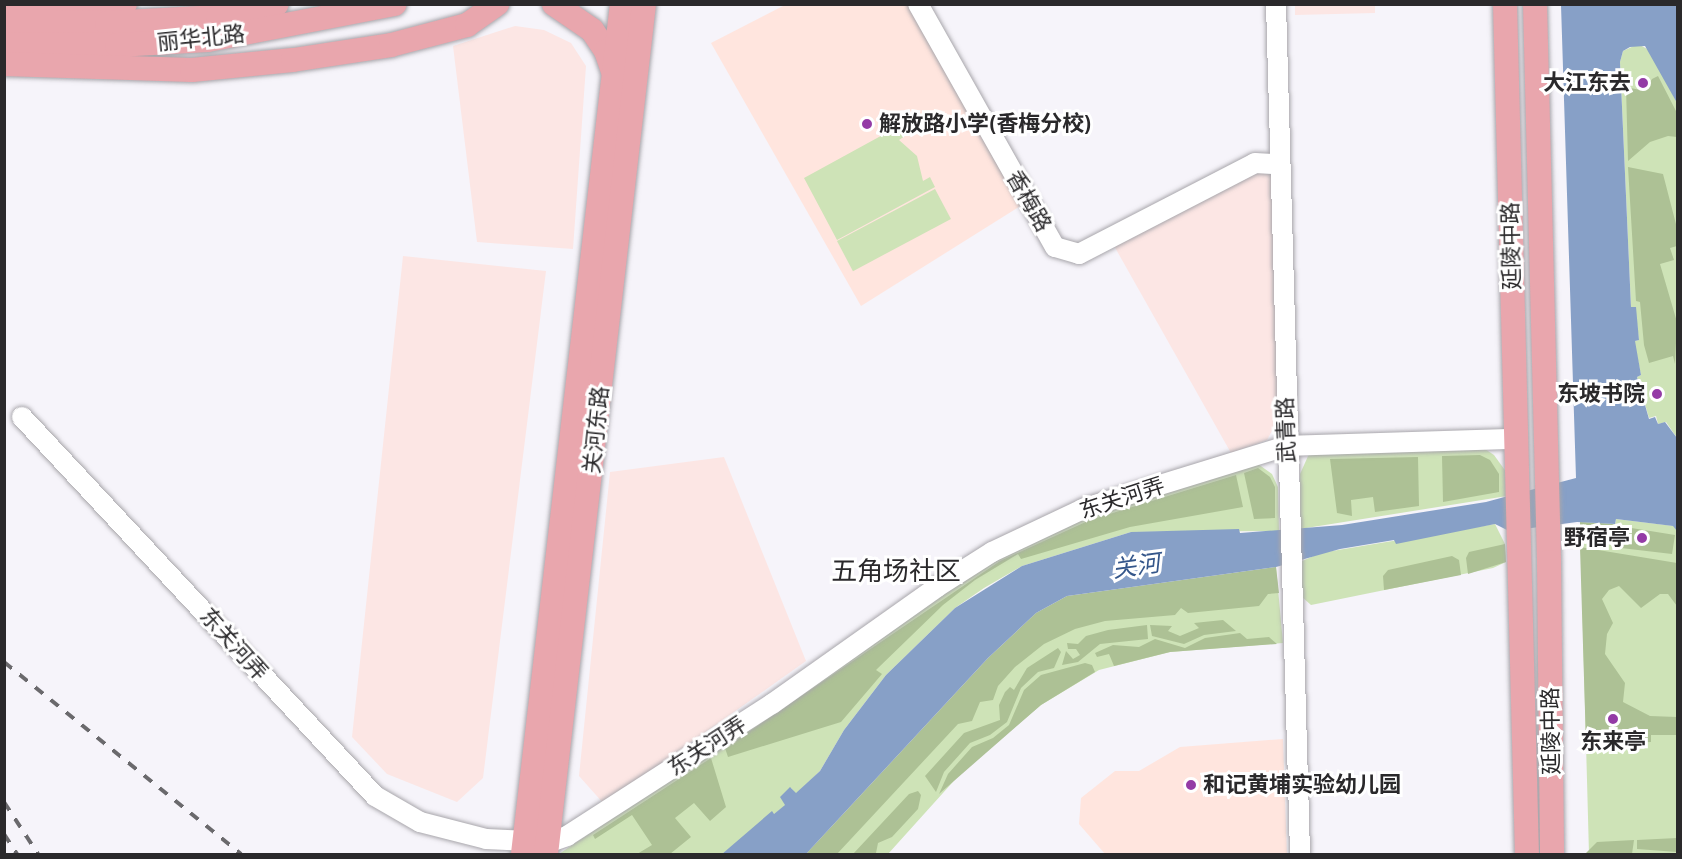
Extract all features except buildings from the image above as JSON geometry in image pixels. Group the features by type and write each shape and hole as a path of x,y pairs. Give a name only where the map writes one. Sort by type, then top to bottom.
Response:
{"main road":[{"name":"丽华北路","path":"4,21 107,23 207,17 277,4"},
{"name":"丽华北路","path":"4,44 117,45 208,40 325,20 395,4"},
{"path":"4,64 192,70 293,60 391,45 467,25 497,4"},
{"path":"554,4 592,30 606,51 614,73"},
{"name":"关河东路","path":"524,847 622,4"},
{"name":"关河东路","path":"548,848 644,4"},
{"name":"延陵中路","path":"1505,4 1514,439 1520,539 1527,855"},
{"name":"延陵中路","path":"1535,4 1547,481 1552,855"},
{"path":"4,5 114,5"}],"street":[{"name":"香梅路","path":"918,4 1055,247 1079,254 1255,164 1277,164"},
{"name":"武青路","path":"1276,4 1277,164 1300,855"},
{"name":"东关河弄","path":"22,417 375,796 420,822 524,847 548,848 772,704 937,586 992,552 1085,508 1286,446 1514,439"}],"shaded area":[{"name":"解放路小学(香梅分校)","path":"785,5 909,5 1022,205 861,306 711,43"},
{"path":"1295,5 1375,5 1375,13 1295,15"},
{"path":"515,26 544,30 571,43 586,66 573,249 477,242 453,46"},
{"path":"1267,172 1273,177 1279,418 1267,440 1231,453 1113,244 1254,173"},
{"path":"403,256 546,271 483,778 457,802 387,774 352,737"},
{"path":"724,457 806,661 604,804 579,776 610,472"},
{"name":"和记黄埔实验幼儿园","path":"1283,739 1287,854 1105,854 1079,824 1081,798 1115,771 1139,771 1180,747"}],"green space":[{"path":"1638,44 1651,51 1677,103 1677,438 1666,422 1658,424 1656,416 1649,418 1637,377 1641,375 1634,341 1639,340 1635,307 1631,307 1620,62 1623,51"},
{"path":"1658,76 1677,113 1677,137 1668,136 1650,142 1628,161 1626,87 1645,91 1652,79"},
{"path":"899,126 905,136 899,140 917,156 923,181 930,177 935,187 837,240 804,178"},
{"path":"1628,167 1663,174 1677,228 1677,246 1670,248 1674,260 1660,264 1677,322 1675,364 1673,356 1649,363 1644,345 1640,302 1636,301"},
{"path":"935,189 951,219 853,271 837,241"},
{"path":"1485,449 1494,455 1507,473 1507,496 1300,529 1300,474 1309,454"},
{"path":"1480,455 1490,460 1499,474 1499,492 1443,502 1442,456"},
{"path":"1418,457 1419,506 1375,512 1373,497 1351,500 1352,516 1337,513 1330,459"},
{"path":"1258,464 1272,474 1278,487 1279,531 1131,532 1022,566 984,588 955,608 886,675 844,730 820,771 796,794 791,788 786,805 722,854 559,854 997,558 1087,517"},
{"path":"1258,468 1270,477 1275,487 1275,518 1254,519 1244,473"},
{"path":"1236,475 1243,507 1130,527 1021,559 1018,554 975,580 943,605 876,670 882,674 841,722 728,757 725,748 1000,561 1090,520"},
{"path":"1616,519 1674,526 1677,531 1677,854 1589,854 1580,522 1615,524"},
{"path":"1580,522 1615,524 1614,541 1607,545 1580,542"},
{"path":"1495,524 1505,544 1506,562 1493,568 1311,605 1302,597 1300,562 1320,553"},
{"path":"1619,526 1675,535 1672,554 1621,548"},
{"path":"1505,544 1506,562 1468,574 1466,558 1469,552"},
{"path":"1580,547 1677,563 1677,606 1668,594 1660,594 1641,608 1619,586 1609,590 1602,599 1613,623 1607,634 1605,654 1625,683 1623,702 1650,716 1677,717 1677,735 1651,735 1651,742 1586,744"},
{"path":"1452,556 1459,560 1461,575 1384,590 1383,576 1388,570"},
{"path":"1276,567 1283,643 1170,652 1099,670 1041,705 961,773 888,854 806,854 1036,613"},
{"path":"1276,567 1279,593 1268,594 1259,606 1188,613 1181,608 1175,615 1105,621 1075,629 1044,644 1015,667 998,686 993,700 980,702 972,721 958,724 837,854 806,854 988,658 1036,613 1067,596"},
{"path":"1223,620 1236,631 1204,635 1184,644 1152,636 1150,625 1172,626 1168,631 1180,636 1199,628 1194,623"},
{"path":"1147,625 1148,639 1100,644 1078,662 1062,665 1066,651 1073,659 1080,655 1076,649 1068,649 1067,643 1078,644 1086,636 1108,630"},
{"path":"1240,633 1247,639 1269,637 1277,644 1170,652 1114,666 1109,654 1097,657 1095,653 1113,645 1139,647 1155,639 1185,648 1205,638"},
{"path":"1058,648 1061,652 1054,668 1038,672 1021,688 1007,722 990,735 970,743 944,772 936,792 925,776 964,733 1000,720 999,705 1005,692 1010,687 1014,690 1027,668"},
{"path":"1085,663 1092,665 1095,672 1041,705 939,794 948,774 972,747 993,738 1009,725 1024,690 1041,675"},
{"path":"711,758 726,807 710,821 694,803 675,818 691,837 670,854 637,854 652,845 632,815 595,839 593,835"},
{"path":"918,791 921,795 918,809 892,837 878,843 876,853 853,854 909,794"},
{"path":"1677,838 1677,852 1637,849 1637,840"},
{"path":"1634,840 1632,854 1585,854 1597,842"}],"water":[{"name":"关河","path":"1561,5 1677,5 1677,103 1645,46 1630,47 1623,51 1620,62 1631,307 1636,307 1639,340 1635,341 1641,375 1637,377 1649,419 1655,417 1658,424 1665,422 1677,438 1677,531 1673,526 1616,519 1615,524 1577,522 1509,531 1495,524 1396,544 1394,540 1340,549 1276,567 1067,596 1036,613 988,658 806,854 722,854 772,811 774,814 785,805 780,797 790,787 796,793 820,771 844,730 886,675 955,608 1022,566 1131,532 1239,529 1240,533 1342,525 1486,502 1576,478"}],"railway":[{"path":"4,662 241,854"},
{"path":"4,802 38,854"},
{"path":"4,834 17,854"}],"place":[{"name":"大江东去","path":"1643,83"},
{"name":"解放路小学(香梅分校)","path":"867,124"},
{"name":"东坡书院","path":"1657,394"},
{"name":"野宿亭","path":"1642,538"},
{"name":"东来亭","path":"1613,719"},
{"name":"和记黄埔实验幼儿园","path":"1191,785"}],"district":[{"name":"五角场社区","path":"896,572"}]}
